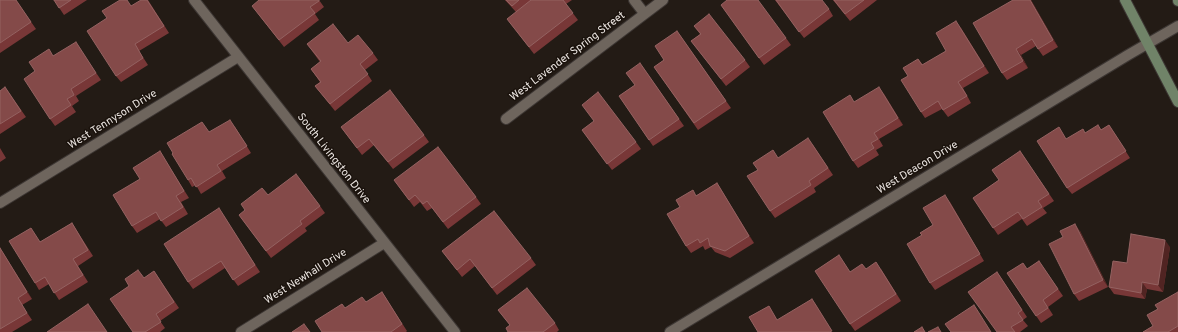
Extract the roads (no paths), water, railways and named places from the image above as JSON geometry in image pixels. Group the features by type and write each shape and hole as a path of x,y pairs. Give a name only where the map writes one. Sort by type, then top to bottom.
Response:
{"main road":[{"path":"1125,0 1178,102"}],"street":[{"name":"South Livingston Drive","path":"194,0 455,332"},
{"path":"634,0 644,13"},
{"name":"West Lavender Spring Street","path":"506,119 663,0"},
{"name":"West Deacon Drive","path":"670,332 1178,26"},
{"name":"West Tennyson Drive","path":"0,204 238,57"},
{"name":"West Newhall Drive","path":"241,332 384,243"}]}
